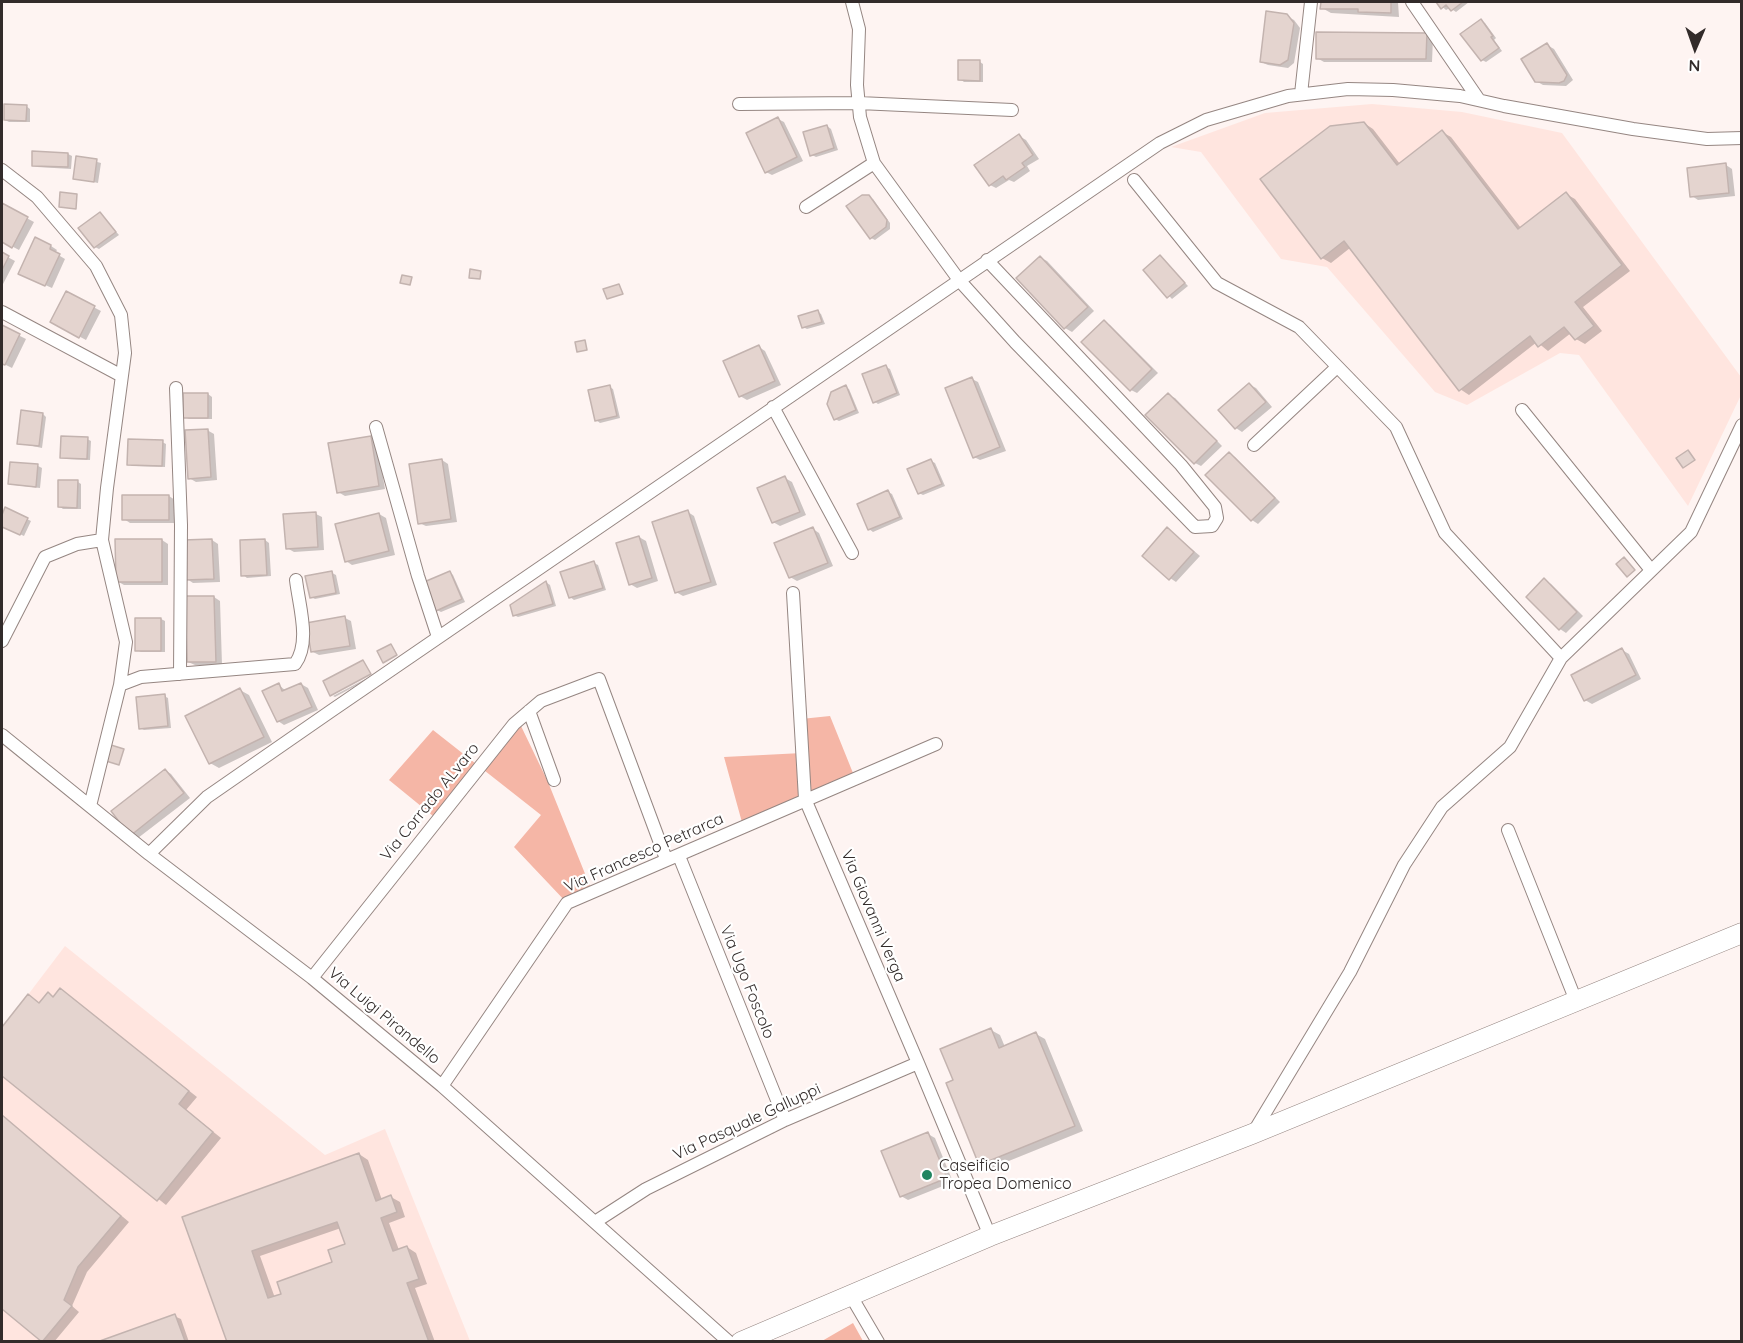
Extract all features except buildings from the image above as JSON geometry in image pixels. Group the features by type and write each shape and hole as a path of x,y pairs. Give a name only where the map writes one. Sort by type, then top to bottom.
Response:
{"main road":[{"path":"741,1341 990,1236 1252,1134 1742,933"}],"street":[{"path":"852,2 859,29 857,85 860,117 874,163 959,280 1015,342 1195,527 1212,526 1217,518 1215,507 1181,465 987,260"},
{"path":"1301,94 1311,2"},
{"path":"1412,2 1479,100"},
{"path":"149,854 207,797 987,260 1160,143 1206,120 1288,96 1348,89 1393,90 1460,96 1633,129 1707,139 1742,138"},
{"path":"740,104 859,103 1011,110"},
{"path":"806,207 874,163"},
{"path":"2,170 37,196 96,266 121,315 125,353 120,375 102,540 126,642 120,685 90,806"},
{"path":"1134,180 1217,283 1299,327 1396,427 1445,533 1561,658"},
{"path":"2,312 120,375"},
{"path":"1254,445 1337,367"},
{"path":"176,388 182,525 180,674"},
{"path":"773,407 852,553"},
{"path":"1522,410 1651,570"},
{"path":"1252,1134 1350,972 1410,856 1442,807 1510,747 1561,658 1691,532 1742,425"},
{"path":"376,427 418,576 438,637"},
{"path":"2,641 45,557 77,544 102,540"},
{"path":"120,685 141,677 295,664 302,654 303,639 296,580"},
{"name":"Via Giovanni Verga","path":"793,593 806,799 990,1236"},
{"name":"Via Corrado ALvaro","path":"312,978 514,724 541,700 599,679 666,859"},
{"path":"528,711 554,780"},
{"name":"Via Luigi Pirandello","path":"2,735 149,854 312,978 442,1086 729,1341"},
{"name":"Via Francesco Petrarca","path":"442,1086 567,903 936,744"},
{"path":"1508,830 1576,1001"},
{"name":"Via Ugo Foscolo","path":"679,856 785,1120"},
{"name":"Via Pasquale Galluppi","path":"596,1222 646,1189 785,1120 918,1063"},
{"path":"851,1296 878,1341"}],"shaded area":[{"path":"1372,104 1462,112 1562,133 1741,377 1741,395 1688,506 1579,355 1560,353 1467,405 1435,392 1327,267 1281,259 1201,152 1171,147 1265,113"},
{"path":"830,716 855,778 743,826 724,757 802,753 801,719"},
{"path":"514,724 521,726 548,782 592,891 567,903 514,847 541,815 480,767"},
{"path":"433,730 480,767 438,820 389,780"},
{"path":"65,946 325,1155 385,1129 470,1341 2,1341 2,1029"},
{"path":"853,1323 863,1341 822,1341"}],"place":[{"name":"Caseificio Tropea Domenico","path":"927,1175"}]}
